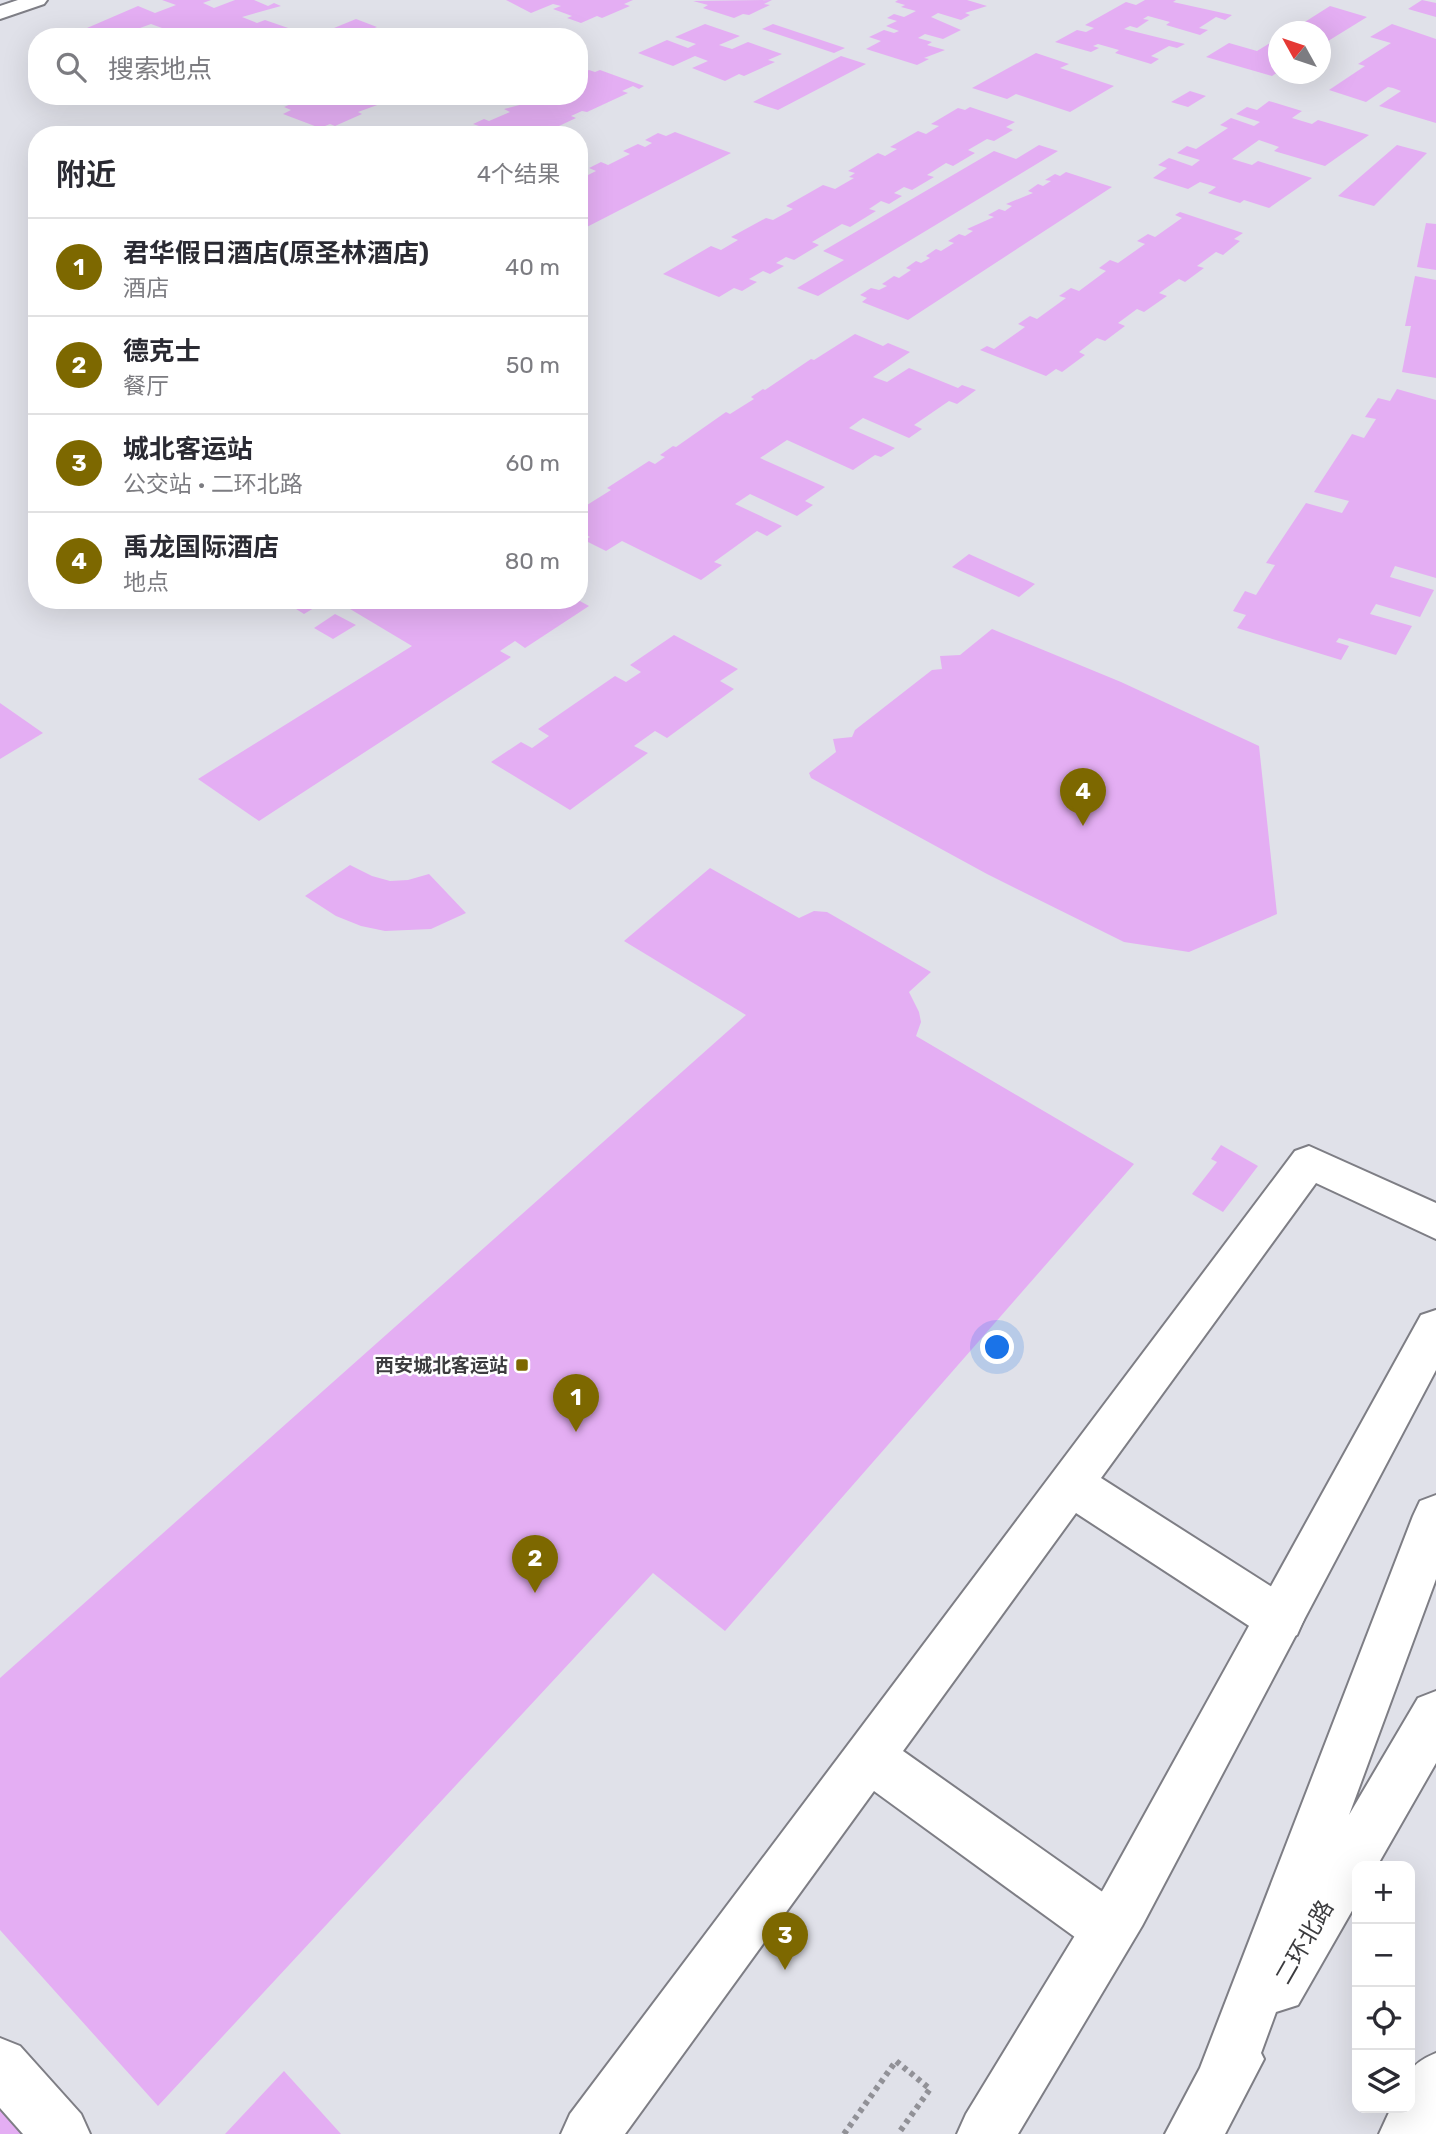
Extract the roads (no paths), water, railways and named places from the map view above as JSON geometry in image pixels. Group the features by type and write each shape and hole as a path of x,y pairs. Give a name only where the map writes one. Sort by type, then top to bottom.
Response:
{"main road":[{"path":"5,7 37,0"},
{"path":"590,2134 1309,1162 1436,1222"},
{"path":"986,2134 1110,1929 1436,1328"},
{"path":"1070,1484 1280,1619"},
{"path":"1223,2081 1436,1516"},
{"name":"二环北路","path":"1194,2134 1436,1715"},
{"path":"869,1757 1110,1929"},
{"path":"0,2066 61,2134"},
{"path":"1408,2134 1436,2081"}],"place":[{"name":"禹龙国际酒店","path":"1083,826"},
{"name":"西安城北客运站","path":"522,1365"},
{"name":"君华假日酒店(原圣林酒店)","path":"576,1432"},
{"name":"德克士","path":"535,1593"},
{"name":"城北客运站","path":"785,1970"}]}
